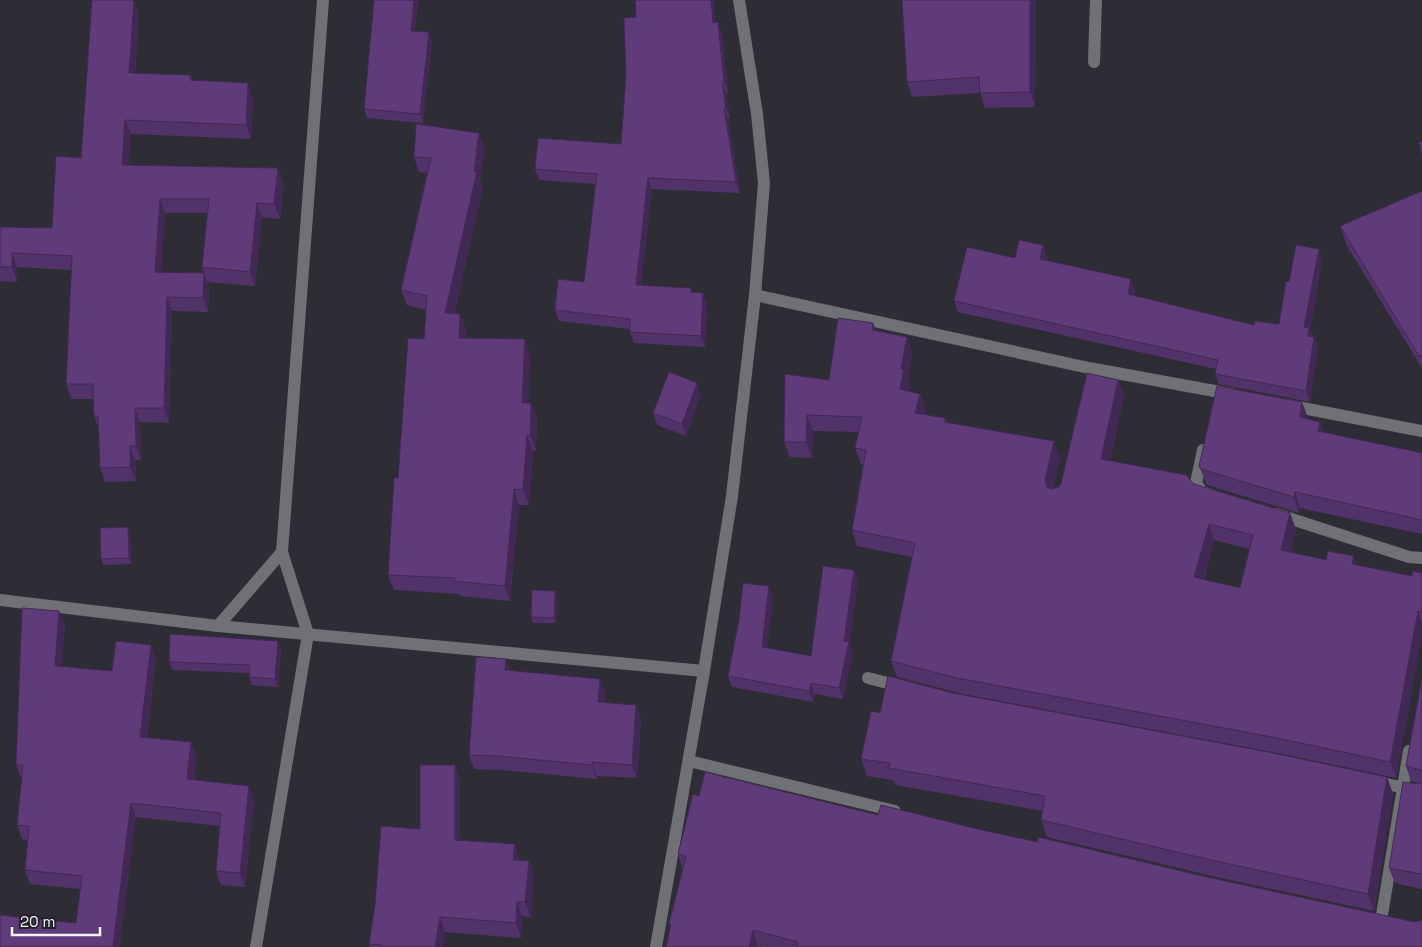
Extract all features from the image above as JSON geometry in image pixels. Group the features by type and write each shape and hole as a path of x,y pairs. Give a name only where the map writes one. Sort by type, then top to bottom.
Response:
{"street":[{"path":"256,947 308,634 282,552 323,0"},
{"path":"656,947 689,761 732,496 755,295 764,183 757,114 739,0"},
{"path":"1094,62 1096,0"},
{"path":"755,295 1088,373 1215,396 1243,397"},
{"path":"1271,402 1422,431"},
{"path":"1206,437 1196,482 1202,492 1221,498"},
{"path":"1268,512 1352,537 1408,557 1422,558"},
{"path":"218,626 282,552"},
{"path":"0,600 218,626 704,671"},
{"path":"868,678 915,690"},
{"path":"1397,925 1376,920 1410,742"},
{"path":"689,761 911,815"},
{"path":"1363,779 1422,792"}],"building":[{"path":"92,0 134,0 129,73 190,75 190,80 248,83 246,125 125,120 122,165 278,168 274,204 257,203 250,272 202,267 209,199 160,199 155,272 204,273 203,298 167,297 164,408 135,408 136,446 130,446 130,467 100,468 98,416 94,416 93,384 66,384 72,256 12,253 12,267 0,267 0,227 52,228 56,156 81,158"},
{"path":"374,0 414,0 411,31 429,32 420,114 364,109"},
{"path":"635,0 711,0 713,23 718,22 724,82 722,82 726,108 724,108 736,182 648,178 636,285 691,288 691,292 703,293 701,336 630,332 630,319 555,310 558,279 584,282 597,174 535,169 538,138 621,144 626,76 624,18 636,17"},
{"path":"902,0 1030,0 1030,92 980,93 979,77 907,82"},
{"path":"416,124 479,133 474,171 477,171 445,313 460,314 459,338 525,339 522,403 531,403 530,436 527,435 523,490 514,489 505,586 454,581 455,578 388,575 394,478 398,478 408,338 424,339 427,296 401,290 431,158 414,157"},
{"path":"1419,142 1422,142 1422,156"},
{"path":"1422,191 1422,356 1419,356 1340,226"},
{"path":"1019,240 1043,245 1040,259 1131,279 1128,294 1254,325 1255,321 1279,324 1286,281 1289,282 1296,245 1319,249 1304,327 1309,328 1308,336 1314,337 1306,391 1215,374 1218,360 954,301 967,247 1015,258"},
{"path":"838,318 873,323 872,330 907,337 901,369 904,369 900,389 920,394 915,413 945,418 944,422 1054,441 1045,480 1047,487 1052,489 1059,487 1061,483 1087,373 1118,380 1101,459 1186,475 1194,484 1290,513 1281,550 1326,560 1328,551 1354,556 1352,564 1412,576 1413,571 1422,573 1422,612 1418,611 1390,762 1272,737 957,678 891,661 915,543 852,530 866,450 855,448 862,417 807,415 806,442 784,442 785,374 829,380","holes":["1209,524 1253,535 1240,588 1194,577"]},
{"path":"669,372 697,383 682,424 653,413"},
{"path":"1217,386 1302,402 1300,417 1320,422 1318,431 1422,453 1422,520 1295,492 1294,497 1201,469 1199,466"},
{"path":"128,527 129,558 101,559 100,528"},
{"path":"823,566 854,570 844,641 849,642 839,688 811,683 809,691 728,676 739,620 743,583 769,586 762,647 811,656"},
{"path":"532,590 555,591 554,618 531,617"},
{"path":"22,608 59,611 55,666 112,671 116,641 151,645 140,737 191,742 187,779 249,786 240,873 216,871 221,813 131,803 113,947 0,947 0,915 76,923 82,876 25,870 29,826 17,825 23,765 16,765"},
{"path":"170,634 278,641 275,679 249,677 250,665 169,662"},
{"path":"476,657 506,659 505,670 600,679 598,702 636,705 632,765 592,762 592,765 469,755"},
{"path":"888,676 953,693 1268,752 1387,777 1368,894 1041,820 1045,796 889,768 890,763 861,759 871,711 880,713"},
{"path":"1422,677 1422,772 1421,770 1406,766"},
{"path":"420,765 455,765 455,840 515,844 513,860 529,861 525,902 517,902 516,923 440,917 435,947 381,947 381,945 369,944 375,905 381,826 420,829"},
{"path":"705,772 878,815 881,805 1038,842 1038,837 1207,877 1415,922 1422,920 1422,947 797,947 798,942 753,930 749,947 666,947 671,925 669,924 686,856 678,854 693,794 699,796"},
{"path":"1403,782 1418,784 1422,782 1422,874 1389,868"}]}
